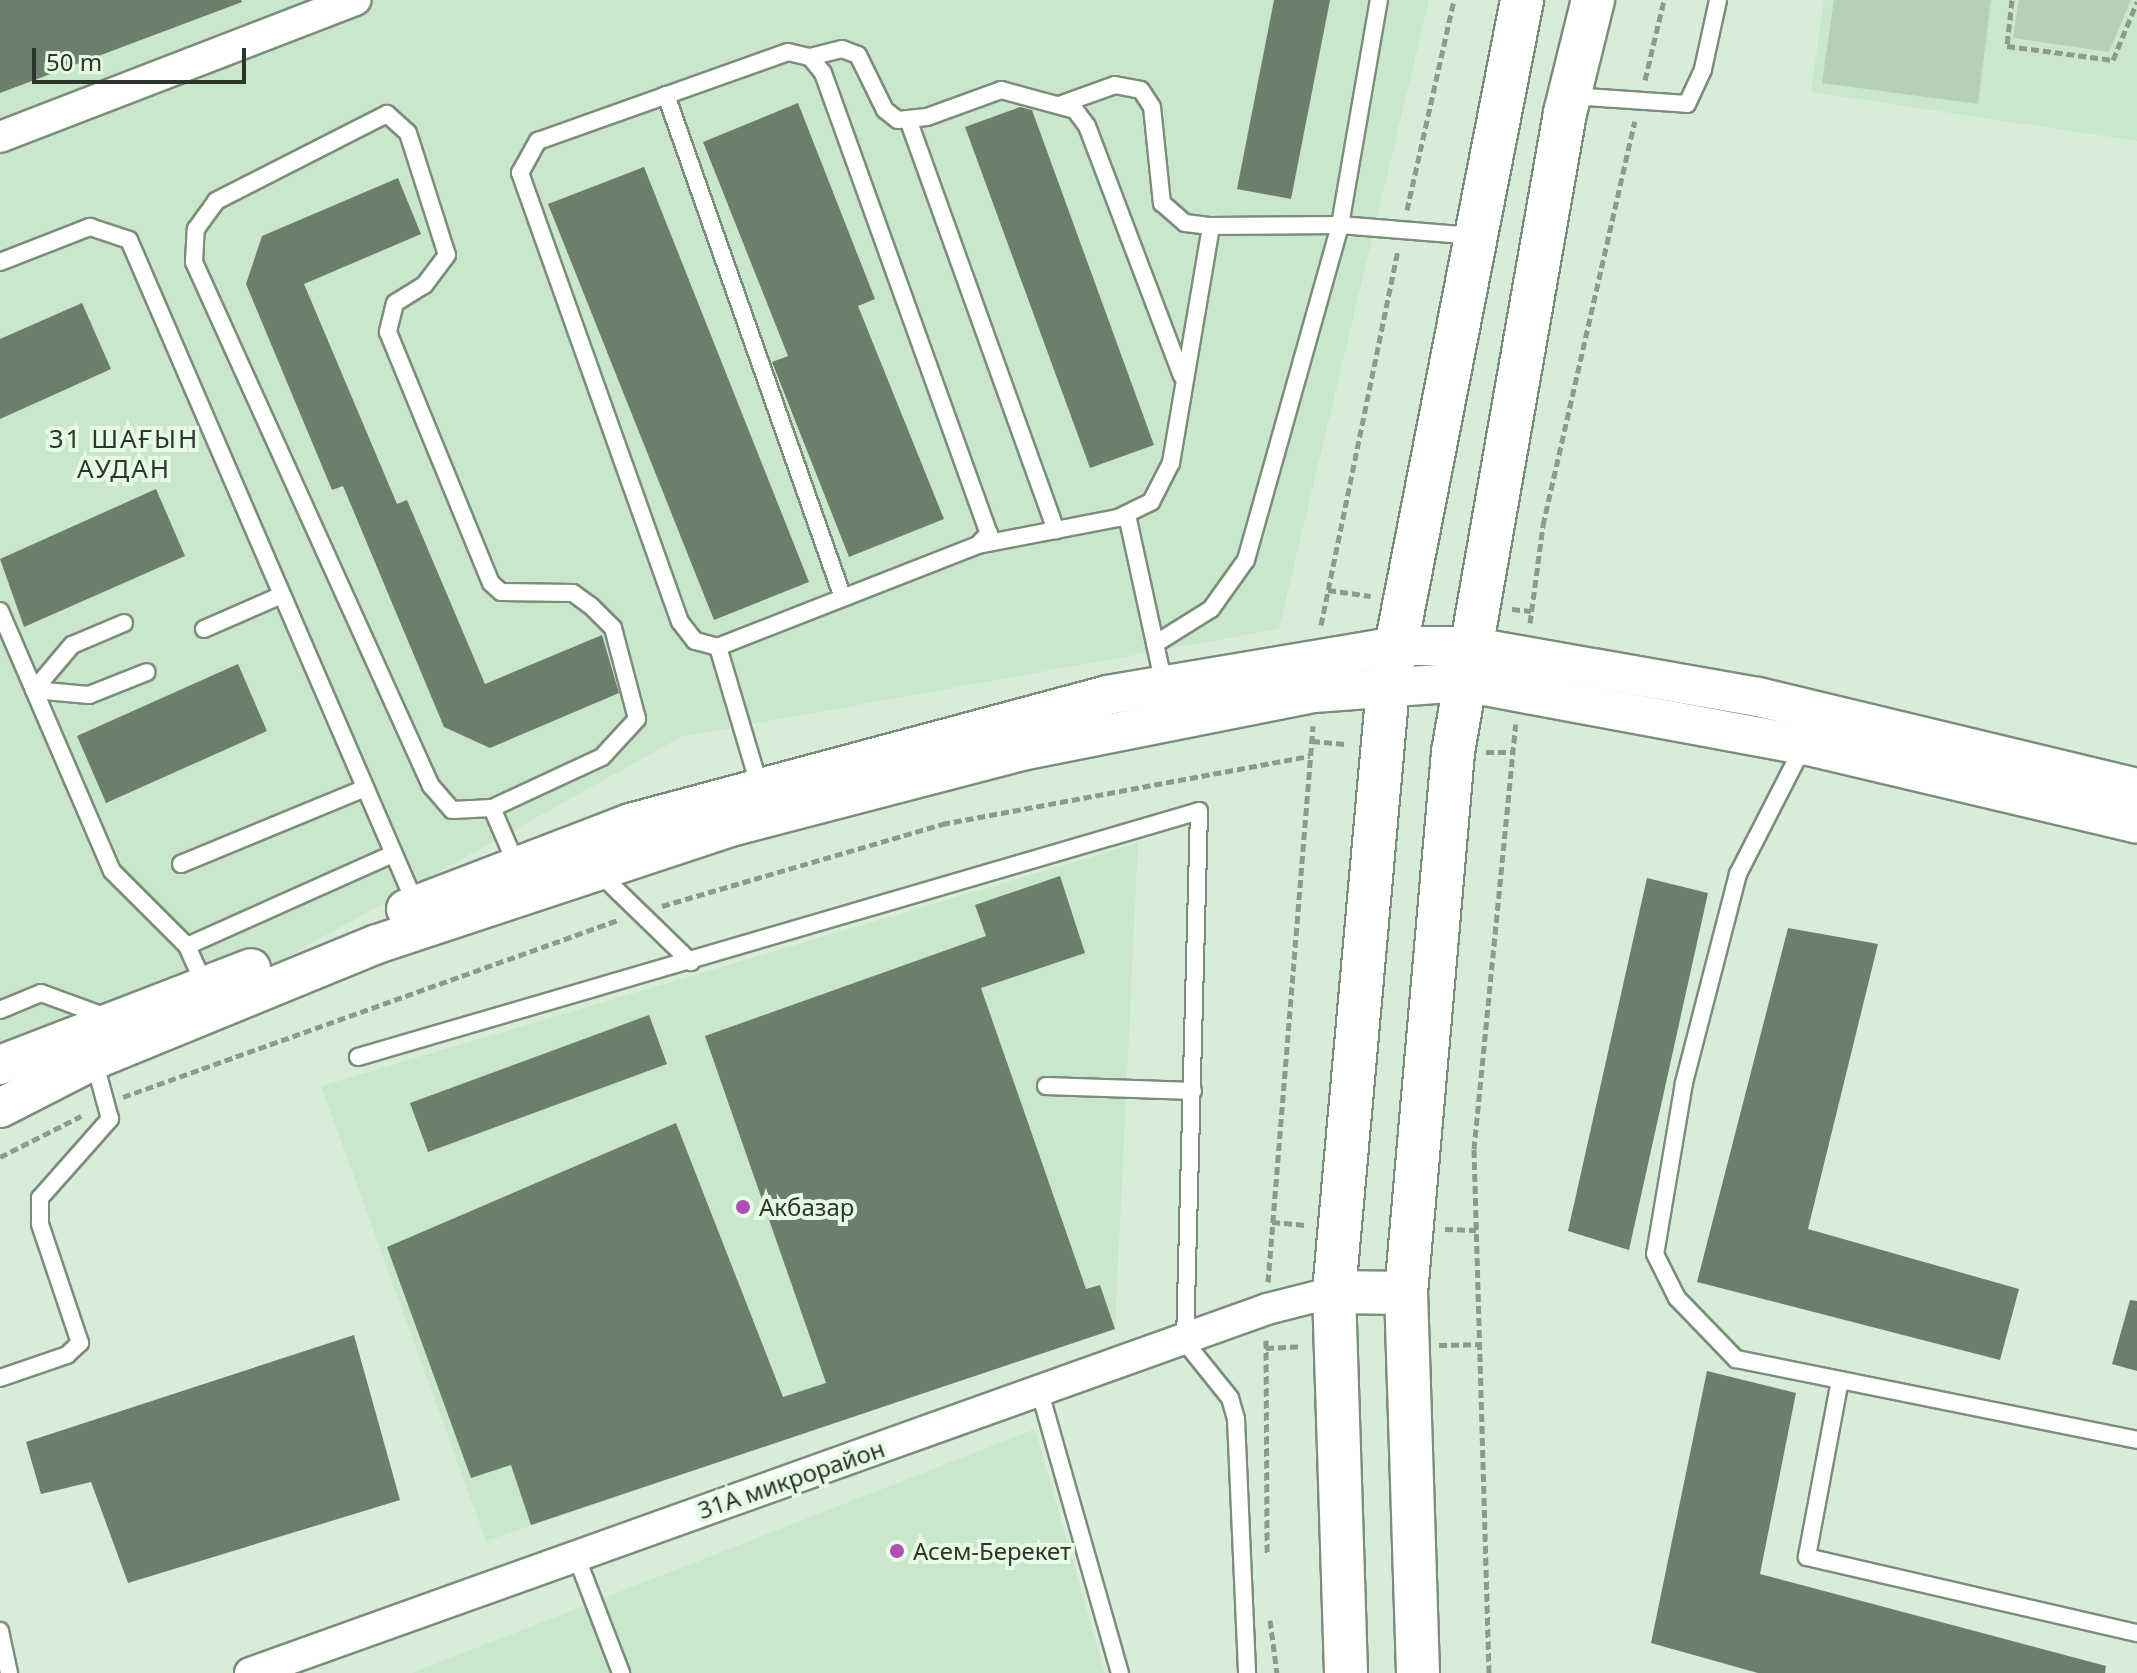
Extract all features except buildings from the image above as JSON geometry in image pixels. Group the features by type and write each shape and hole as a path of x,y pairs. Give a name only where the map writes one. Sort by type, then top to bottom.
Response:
{"main road":[{"path":"1346,1673 1334,1292 1388,687 1473,236 1522,0"},
{"path":"1418,1673 1406,1293 1465,664 1569,96 1593,0"},
{"path":"1334,1292 1406,1293"}],"street":[{"path":"0,137 355,0"},
{"path":"0,1065 630,823 1164,684 1315,656 1396,646 1465,664 1521,693 1804,745 2137,824"},
{"path":"0,1108 94,1060 377,944 734,826 1021,751 1314,693 1388,687 1465,664 1528,655 1758,697 2137,788"},
{"name":"31А микрорайон","path":"250,1673 575,1553 1041,1396 1267,1309 1334,1292"}],"lane":[{"path":"1155,644 1211,609 1240,577 1340,225 1379,0"},
{"path":"1569,96 1639,105 1687,104 1703,69 1718,0"},
{"path":"1056,530 909,122 885,110 858,55 842,49 810,57 788,52 538,141 520,173 680,622 695,641 718,647 978,545 1056,530 1127,515 1151,502 1171,463 1211,226"},
{"path":"810,57 823,73 990,518 978,545"},
{"path":"1062,104 1115,85 1141,90 1152,107 1162,203 1185,223 1211,226 1340,225 1402,233 1473,236"},
{"path":"909,122 1001,90 1062,104 1087,126 1183,379"},
{"path":"666,95 843,598"},
{"path":"387,114 408,133 447,255 424,285 395,303 388,332 491,583 501,592 573,593 591,606 613,628 637,719 602,757 492,808 452,810 431,786 194,262 196,229 216,201 387,114"},
{"path":"0,262 90,227 129,240 416,905"},
{"path":"1127,515 1164,684"},
{"path":"204,629 282,595"},
{"path":"0,611 112,871 187,946 205,986"},
{"path":"34,690 72,645 124,623"},
{"path":"718,647 760,790"},
{"path":"34,690 89,695 147,672"},
{"path":"1804,745 1738,874 1684,1083 1655,1254 1677,1298 1736,1359 2137,1440"},
{"path":"181,864 365,788"},
{"path":"492,808 517,866"},
{"path":"358,1057 1199,811 1185,1342 1230,1398 1236,1419 1247,1673"},
{"path":"187,946 393,854"},
{"path":"597,871 691,962"},
{"path":"0,1010 41,993 115,1020"},
{"path":"0,1378 67,1355 80,1343 40,1224 40,1198 110,1119 94,1060"},
{"path":"1046,1086 1193,1091"},
{"path":"1840,1380 1807,1557 2137,1633"},
{"path":"1041,1396 1120,1673"},
{"path":"575,1553 621,1673"},
{"path":"0,1631 9,1673"}],"path":[{"path":"1315,656 1402,233 1454,0"},
{"path":"1528,655 1543,525 1664,0"},
{"path":"2012,0 2007,46 2113,60 2137,2"},
{"path":"1267,1561 1267,1309 1314,693"},
{"path":"1489,1673 1474,1149 1521,693"},
{"path":"1268,1606 1277,1673"}],"shaded area":[{"name":"31 ШАҒЫН АУДАН","path":"0,0 1429,0 1279,629 681,737 0,1117"},
{"path":"1824,0 2137,0 2137,141 1811,92"},
{"path":"1834,0 1991,0 1978,104 1822,83"},
{"path":"2019,0 2131,0 2109,52 2013,38"},
{"name":"Акбазар","path":"1138,843 1115,1329 486,1541 321,1086"},
{"name":"Асем-Берекет","path":"1035,1429 1105,1673 412,1673"}],"place":[{"name":"Акбазар","path":"743,1207"},
{"name":"Асем-Берекет","path":"897,1551"}],"district":[{"name":"31 ШАҒЫН АУДАН","path":"124,454"}]}
